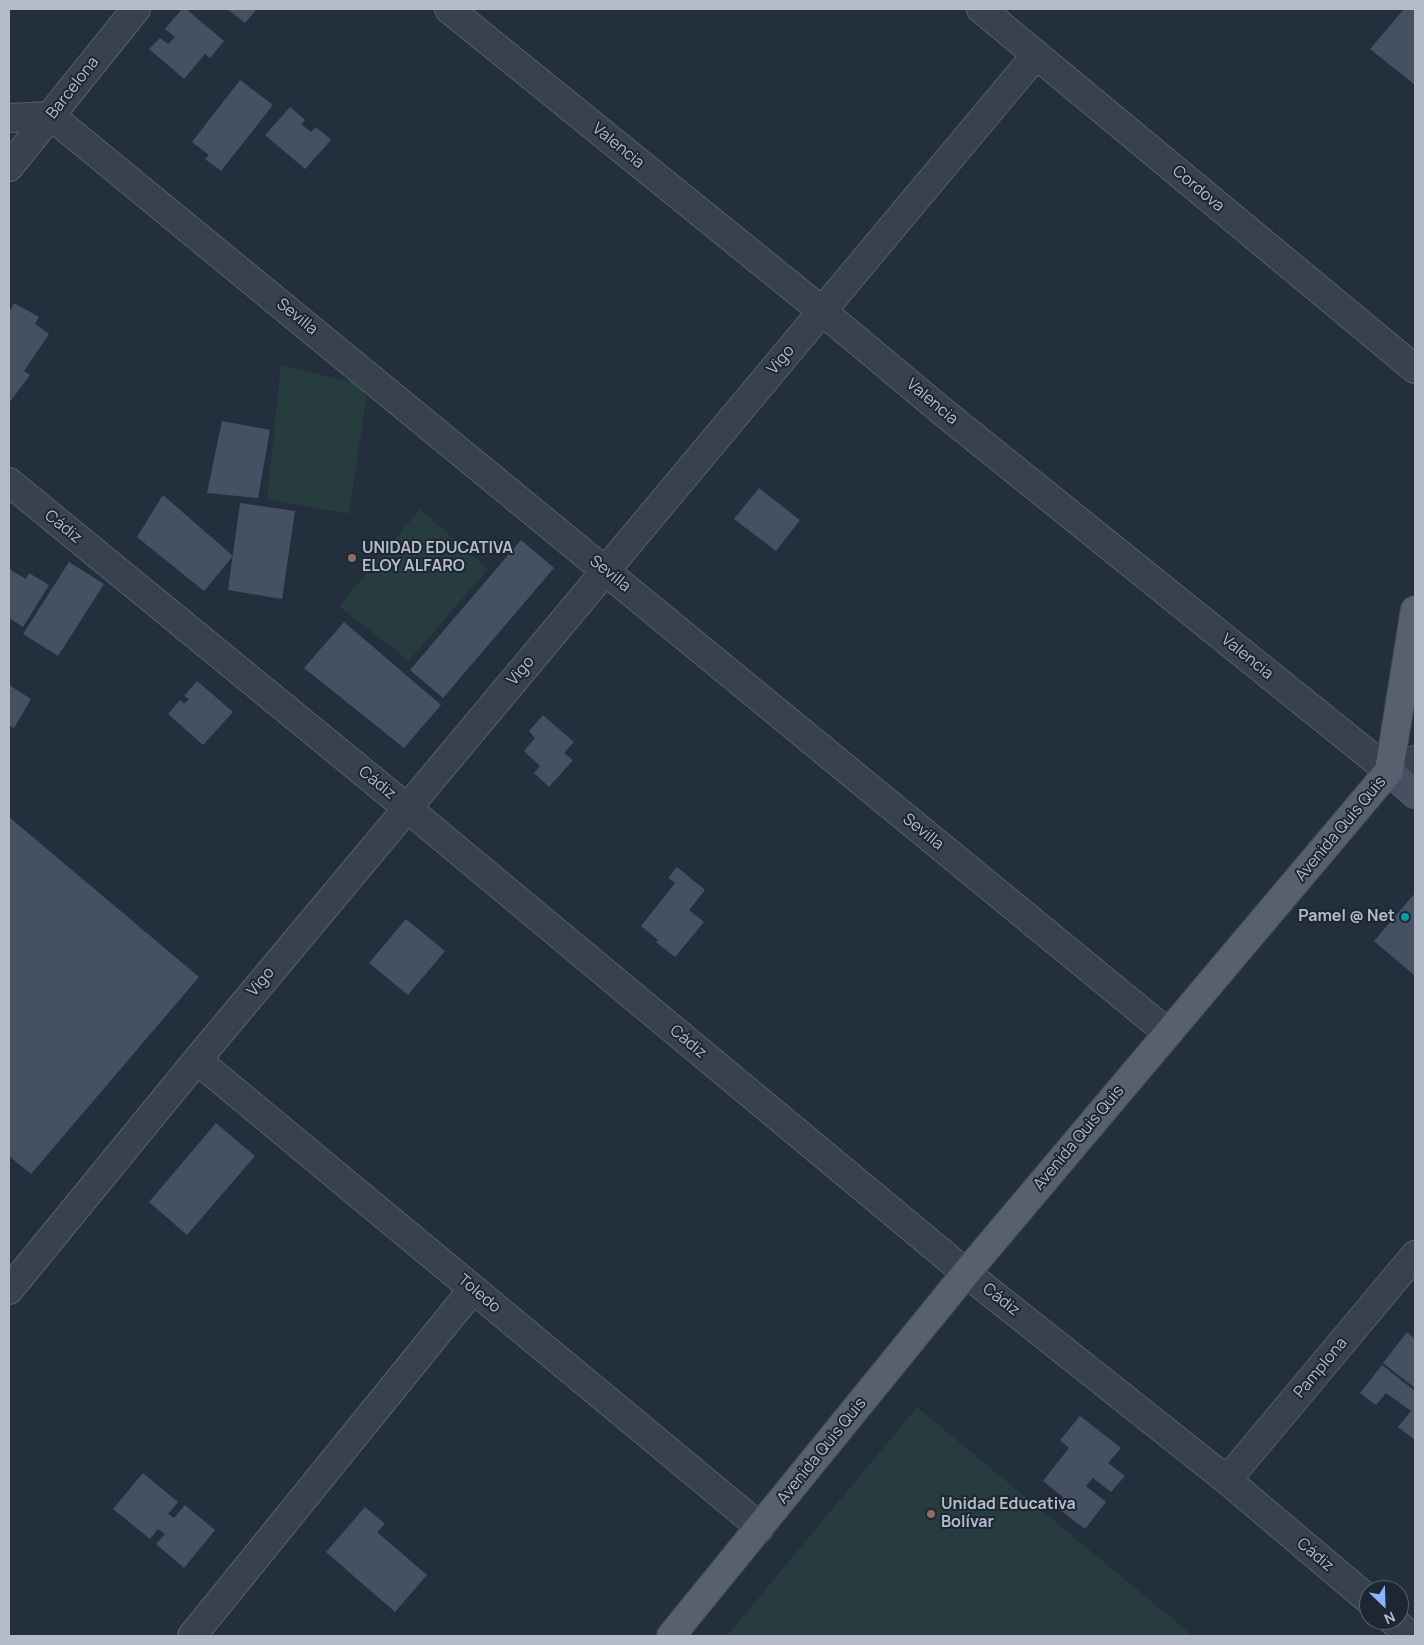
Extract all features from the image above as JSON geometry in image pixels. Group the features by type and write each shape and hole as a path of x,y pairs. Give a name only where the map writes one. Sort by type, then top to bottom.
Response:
{"main road":[{"name":"Avenida Quis Quis","path":"671,1636 966,1273 1389,771 1415,610"}],"street":[{"name":"Barcelona","path":"9,167 136,9"},
{"name":"Valencia","path":"449,9 1415,794"},
{"name":"Cordova","path":"981,9 1415,369"},
{"name":"Vigo","path":"9,1290 197,1060 1036,55"},
{"path":"9,118 51,116"},
{"name":"Sevilla","path":"51,116 1168,1034"},
{"name":"Cádiz","path":"9,482 407,808 966,1273 1227,1480 1359,1592"},
{"path":"1389,771 1415,760"},
{"name":"Toledo","path":"197,1060 754,1522 759,1529"},
{"name":"Pamplona","path":"1227,1480 1415,1255"},
{"path":"192,1636 473,1289"}],"green space":[{"path":"281,365 368,386 349,514 267,499"},
{"path":"420,509 488,569 409,661 339,606"},
{"name":"Unidad Educativa Bolívar","path":"917,1407 1193,1636 727,1636"}],"building":[{"path":"182,9 186,9 224,41 210,58 205,54 184,79 149,49 160,38 168,44 175,37 165,29"},
{"path":"227,9 257,9 245,23"},
{"path":"1404,9 1415,9 1415,85 1370,49"},
{"path":"240,80 273,105 221,171 205,159 209,155 192,142"},
{"path":"290,107 305,120 301,124 311,132 316,127 331,140 305,169 265,135"},
{"path":"14,303 39,317 35,324 49,334 24,371 30,375 9,403 9,313"},
{"path":"222,421 270,430 258,498 207,493"},
{"path":"759,488 800,520 776,551 734,519"},
{"path":"163,495 233,556 204,591 137,537"},
{"path":"240,503 295,511 282,599 228,590"},
{"path":"521,540 554,568 443,698 410,670"},
{"path":"69,562 104,584 58,656 23,634"},
{"path":"9,569 26,579 29,573 49,585 23,627 9,618"},
{"path":"344,622 441,705 404,748 304,668"},
{"path":"197,681 233,712 203,745 168,714 180,700 184,704 189,699 184,696"},
{"path":"9,685 31,699 14,728 9,725"},
{"path":"543,715 574,742 564,753 573,760 549,787 534,773 540,766 524,751 535,738 529,731"},
{"path":"9,817 199,977 31,1174 9,1156"},
{"path":"677,867 705,890 689,910 704,922 675,957 656,942 658,940 641,926 675,883 668,878"},
{"name":"Pamel @ Net","path":"1415,893 1415,976 1374,941"},
{"path":"406,919 445,951 408,995 369,963"},
{"path":"216,1123 255,1156 187,1235 149,1202"},
{"path":"1407,1332 1415,1339 1415,1388 1383,1363"},
{"path":"1382,1365 1415,1391 1415,1440 1398,1427 1411,1411 1386,1393 1376,1405 1360,1393"},
{"path":"1080,1416 1121,1448 1108,1463 1125,1476 1111,1492 1093,1478 1086,1486 1106,1502 1085,1529 1056,1507 1063,1497 1043,1481 1069,1448 1060,1440"},
{"path":"143,1473 178,1502 168,1514 174,1518 185,1505 215,1530 184,1568 156,1544 165,1534 158,1529 150,1539 113,1509"},
{"path":"365,1507 385,1524 377,1532 427,1575 395,1612 326,1552"}],"place":[{"name":"UNIDAD EDUCATIVA ELOY ALFARO","path":"352,558"},
{"name":"Pamel @ Net","path":"1405,917"},
{"name":"Unidad Educativa Bolívar","path":"931,1514"}]}
